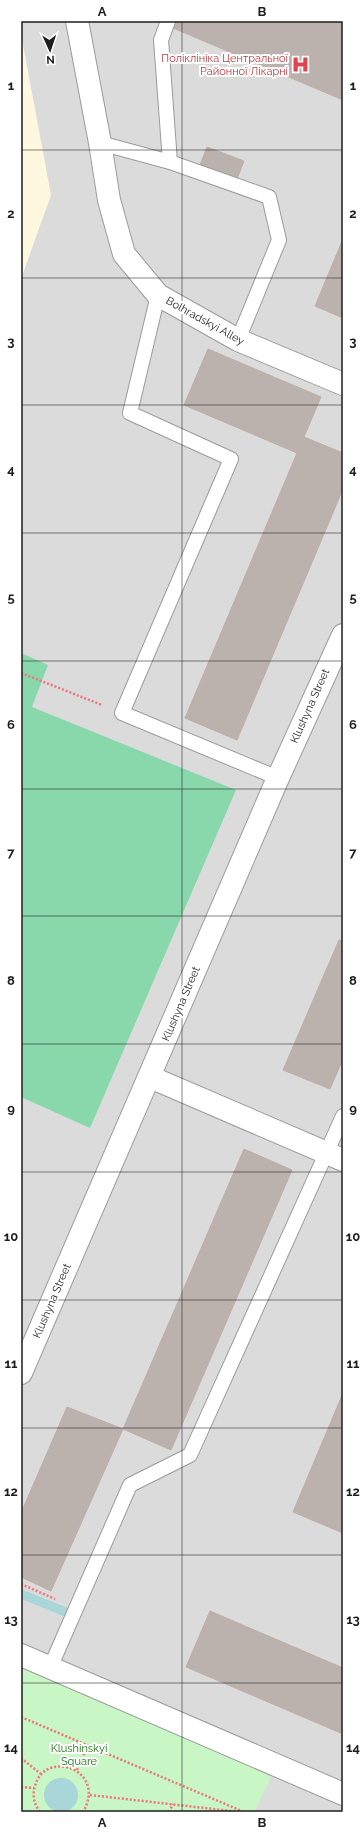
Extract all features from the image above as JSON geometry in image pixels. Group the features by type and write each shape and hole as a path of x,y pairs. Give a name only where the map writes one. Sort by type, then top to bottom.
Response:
{"street":[{"name":"Bolhradskyi Alley","path":"77,21 100,143 108,200 124,254 158,295 238,340 343,384"},
{"name":"Klushyna Street","path":"21,1373 278,778 343,635"},
{"path":"150,1077 335,1157"},
{"path":"21,1655 343,1794"}],"lane":[{"path":"168,21 161,40 170,162"},
{"path":"100,143 170,162 269,197 279,240 238,340"},
{"path":"158,295 130,413 231,459 122,713 278,778"},
{"path":"50,1668 130,1485 190,1455 335,1157 343,1116"}],"path":[{"path":"21,673 122,713"},
{"path":"21,1584 76,1608"},
{"path":"21,1717 244,1812"},
{"path":"77,1770 88,1745"},
{"path":"21,1758 41,1774"},
{"path":"40,1812 34,1800 34,1788 41,1774 58,1766 77,1770 84,1777 88,1785 90,1795 88,1805 83,1812"},
{"path":"21,1787 34,1788"},
{"path":"90,1795 240,1812"},
{"path":"169,1812 173,1804"}],"shaded area":[{"path":"21,21 343,21 343,1812 21,1812"},
{"path":"21,34 51,195 21,279"}],"green space":[{"path":"21,653 48,665 32,707 236,790 90,1128 21,1097"},
{"name":"Klushinskyi Square","path":"21,1666 272,1775 254,1812 21,1812"}],"water":[{"path":"58,1778 64,1778 73,1783 77,1789 77,1801 73,1807 64,1812 58,1812 49,1807 44,1798 44,1792 49,1783"}],"building":[{"name":"Поліклініка Центральної Районної Лікарні","path":"176,21 343,21 343,100 173,28"},
{"path":"207,147 244,161 237,179 200,165"},
{"path":"343,239 343,318 315,306"},
{"path":"208,349 321,397 304,437 343,453 343,489 237,740 185,718 297,453 184,405"},
{"path":"339,940 343,941 343,1059 330,1089 283,1070"},
{"path":"244,1149 292,1170 171,1450 123,1429"},
{"path":"343,1393 343,1533 293,1512"},
{"path":"67,1407 123,1429 51,1591 21,1577 21,1513"},
{"path":"210,1611 343,1668 343,1734 186,1667"}],"waterway":[{"path":"21,1594 73,1615"}],"place":[{"name":"Поліклініка Центральної Районної Лікарні","path":"301,64"}]}
